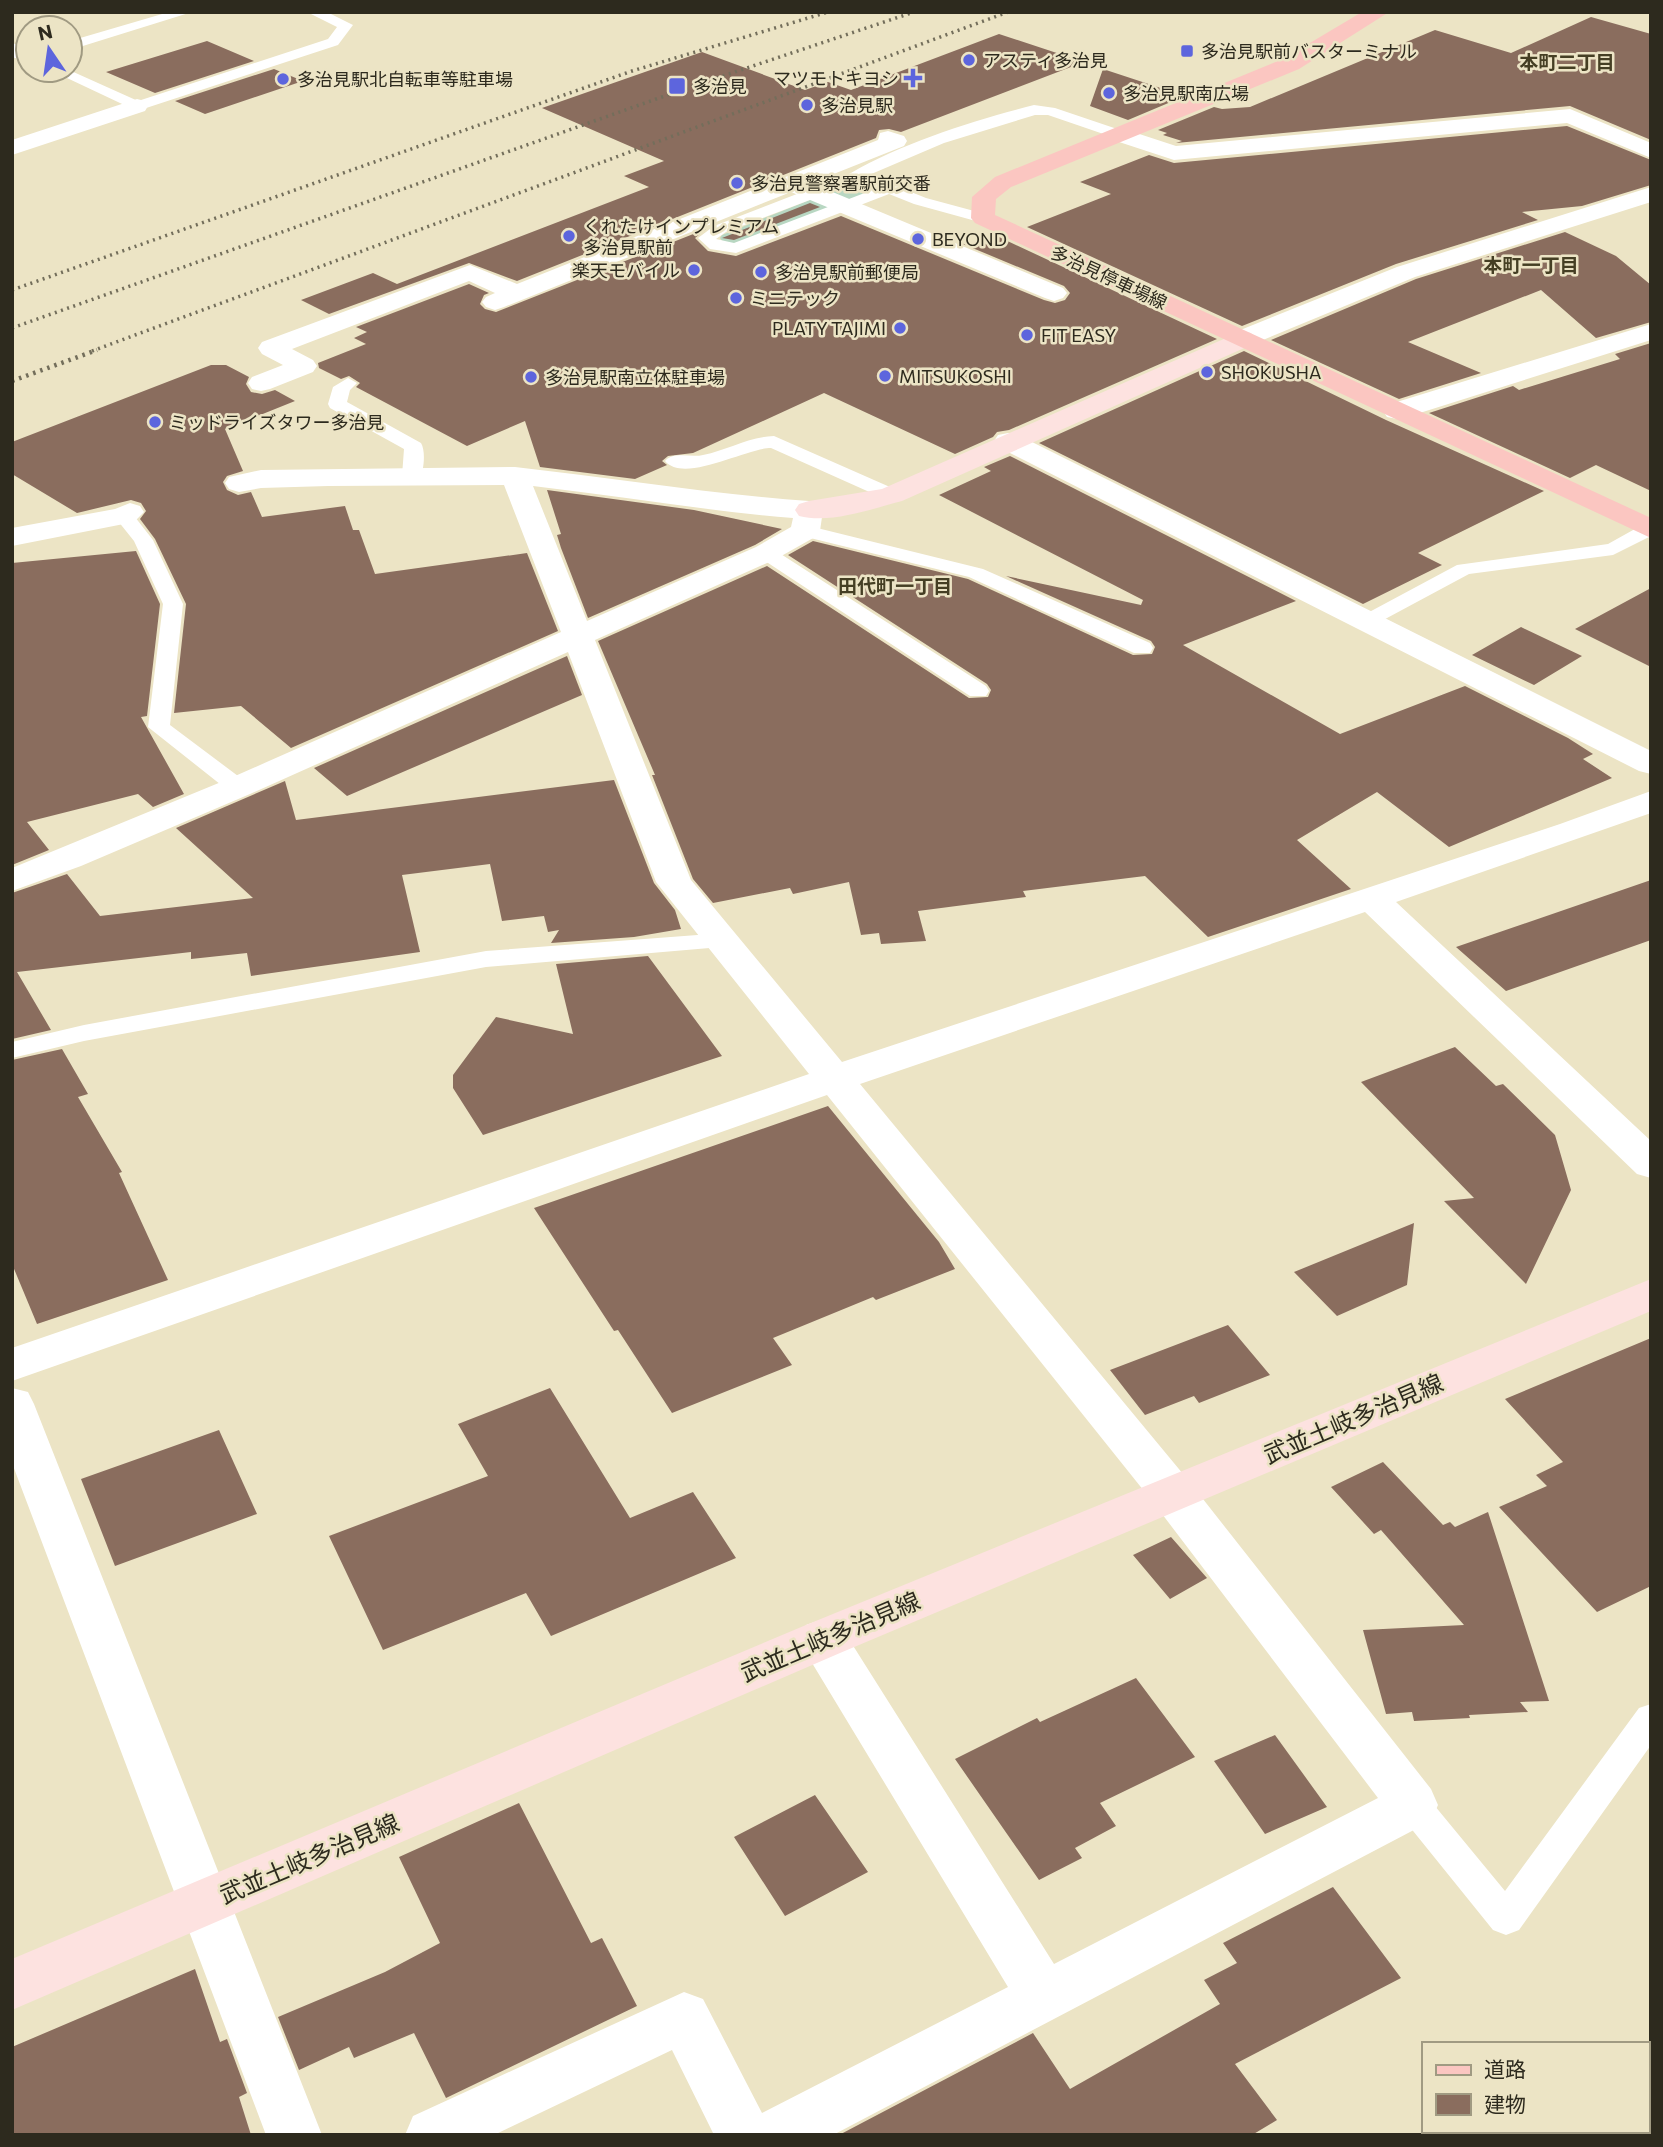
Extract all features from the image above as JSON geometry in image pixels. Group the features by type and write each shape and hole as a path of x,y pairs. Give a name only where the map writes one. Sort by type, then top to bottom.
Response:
{"main road":[{"path":"983,218 984,197 1003,182 1291,64 1357,22 1379,12"},
{"name":"多治見停車場線","path":"983,218 1650,529"},
{"path":"807,521 850,505 892,495 1242,339"},
{"name":"武並土岐多治見線","path":"12,1985 823,1639 1651,1294"}],"street":[{"path":"12,148 137,106"},
{"path":"1121,135 1174,153 1570,116 1651,151"},
{"path":"261,383 304,366 271,348 470,272 506,297 896,141 888,138"},
{"path":"790,183 1054,293"},
{"path":"1242,339 1406,272 1651,194"},
{"path":"1397,411 1651,332"},
{"path":"1009,441 1651,764"},
{"path":"514,476 674,882 1172,1493 1413,1805 776,2135"},
{"path":"239,483 261,479 514,476 659,494 807,521"},
{"path":"12,537 127,514"},
{"path":"12,880 69,859 238,787 766,553 807,521"},
{"path":"12,1365 836,1078 1372,899 1572,831 1651,801"},
{"path":"1372,899 1651,1164"},
{"path":"12,1404 293,2135"},
{"path":"823,1639 1045,1998"},
{"path":"433,2135 684,2017 743,2135"}],"lane":[{"path":"84,42 185,12"},
{"path":"84,82 137,106 333,42 346,25 314,12"},
{"path":"889,189 736,248 724,248 706,238 720,229 857,176 874,166 939,140 1034,110 1050,111 1121,135"},
{"path":"857,176 889,189 983,218"},
{"path":"345,385 337,404 414,447 412,476"},
{"path":"659,494 682,471 678,462 701,464 757,441 774,442 892,495"},
{"path":"127,514 143,540 173,604 159,727 238,787"},
{"path":"807,521 976,573 1142,648"},
{"path":"1367,621 1464,569 1613,549 1650,529"},
{"path":"766,553 978,691"},
{"path":"12,1050 84,1033 486,959 724,941"},
{"path":"1413,1805 1506,1919 1651,1718"}],"green space":[{"path":"845,186 864,194 733,244 723,242 720,238 722,235"}],"building":[{"path":"1591,17 1651,34 1651,140 1570,106 1176,143 1182,141 1163,135 1167,133 1158,130 1214,107 1250,107 1435,30 1511,53"},
{"path":"999,34 1084,62 901,132 879,130 876,138 517,281 469,263 329,314 301,300 373,273 397,284 649,187 624,176 664,161 542,108 702,52 805,90 828,82 851,90"},
{"path":"207,41 254,61 155,93 106,72"},
{"path":"274,69 303,81 205,114 175,101"},
{"path":"1103,69 1185,96 1128,120 1090,106"},
{"path":"1567,126 1651,160 1651,185 1582,206 1522,212 1538,220 1396,264 1242,326 1027,227 1111,194 1080,182 1149,155 1174,163"},
{"path":"810,203 820,207 734,240 722,238"},
{"path":"841,216 1044,300 1055,303 1065,300 1070,293 1064,286 958,242 973,247 999,237 1217,339 1009,430 997,432 993,437 955,454 824,393 693,453 668,456 662,461 667,465 635,479 540,467 525,421 467,446 356,387 360,383 349,376 341,379 319,368 318,363 366,344 354,338 367,332 356,327 469,284 489,293 484,295 480,304 485,309 496,312 706,229 695,238 708,251 736,256"},
{"path":"1565,232 1616,256 1651,285 1651,322 1596,338 1541,290 1408,342 1481,373 1399,399 1271,340 1416,279"},
{"path":"1651,343 1651,491 1596,465 1570,478 1429,413 1513,386 1519,390 1620,359 1615,354"},
{"path":"1244,351 1386,420 1544,491 1418,553 1442,565 1363,604 1039,443"},
{"path":"211,365 226,365 249,377 246,384 251,392 262,394 275,390 295,401 225,429 243,471 227,476 223,482 227,490 238,495 251,492 262,517 345,506 353,530 359,530 375,574 527,553 558,631 291,748 241,706 174,713 186,604 155,539 140,519 146,511 141,503 131,500 77,513 12,474 12,442"},
{"path":"1010,456 1296,601 1183,645 1340,734 1465,686 1568,738 1593,754 1583,759 1612,778 1449,847 1377,792 1297,840 1351,889 1208,937 1145,876 1023,891 1026,897 918,911 926,941 881,944 879,933 861,935 849,882 793,894 790,888 713,903 693,879 652,775 655,775 598,641 767,566 969,698 988,697 991,690 987,684 788,555 813,541 968,579 1133,655 1152,654 1155,647 1151,641 1006,576 1141,605 1143,600 939,495 991,471 984,467"},
{"path":"547,490 694,510 782,529 755,545 588,618 561,548 557,535 561,534"},
{"path":"136,551 160,604 147,716 141,717 184,794 153,807 138,794 27,822 49,850 12,865 12,563"},
{"path":"1651,588 1651,667 1575,629"},
{"path":"1521,627 1582,656 1534,685 1472,655"},
{"path":"567,656 582,695 347,796 314,768"},
{"path":"614,780 654,883 675,910 681,929 634,937 551,943 559,930 548,932 544,916 502,921 490,864 402,875 420,952 251,976 247,953 191,959 191,952 17,972 51,1030 12,1039 12,893 67,874 100,916 253,898 176,828 285,781 296,820"},
{"path":"1651,880 1651,940 1506,991 1456,947"},
{"path":"648,956 722,1056 483,1135 453,1088 453,1075 496,1017 573,1034 556,964"},
{"path":"1455,1047 1496,1086 1503,1084 1555,1135 1571,1190 1526,1284 1444,1201 1474,1198 1361,1082"},
{"path":"62,1049 88,1094 78,1097 122,1172 119,1173 168,1280 37,1324 12,1264 12,1060"},
{"path":"828,1106 939,1242 955,1269 876,1300 873,1297 773,1338 792,1365 672,1413 618,1330 614,1331 534,1208"},
{"path":"1414,1223 1407,1285 1337,1316 1294,1272"},
{"path":"1228,1325 1270,1375 1199,1403 1194,1396 1145,1415 1110,1370"},
{"path":"1651,1338 1651,1586 1597,1612 1499,1507 1547,1486 1536,1475 1563,1462 1505,1399"},
{"path":"550,1388 630,1518 693,1492 736,1558 551,1636 526,1593 383,1650 329,1536 488,1476 458,1424"},
{"path":"219,1430 257,1514 115,1566 81,1479"},
{"path":"1383,1462 1443,1525 1450,1522 1455,1527 1488,1512 1549,1701 1520,1702 1528,1712 1469,1715 1470,1718 1414,1721 1412,1712 1386,1714 1363,1630 1464,1625 1381,1530 1374,1534 1331,1487"},
{"path":"1171,1537 1207,1578 1170,1599 1133,1555"},
{"path":"1136,1678 1195,1757 1100,1803 1116,1826 1075,1848 1082,1858 1039,1880 955,1759 1037,1718 1040,1722"},
{"path":"1275,1735 1327,1807 1265,1834 1214,1761"},
{"path":"815,1795 868,1872 785,1916 734,1837"},
{"path":"519,1803 591,1943 602,1938 637,2006 446,2098 414,2033 354,2058 349,2047 299,2070 278,2017 385,1972 440,1943 399,1857"},
{"path":"1333,1887 1401,1978 1235,2064 1277,2120 1252,2135 839,2135 1033,2033 1070,2089 1220,2004 1204,1980 1237,1963 1223,1943"},
{"path":"195,1969 220,2042 227,2039 247,2093 239,2097 251,2135 12,2135 12,2047"}],"railway":[{"path":"12,290 632,71 828,12"},
{"path":"12,328 690,87 914,12"},
{"path":"92,351 1008,12"},
{"path":"12,381 97,350"}],"place":[{"name":"多治見駅前バスターミナル","path":"1187,51"},
{"name":"アスティ多治見","path":"969,60"},
{"name":"マツモトキヨシ","path":"913,78"},
{"name":"多治見駅北自転車等駐車場","path":"283,79"},
{"name":"多治見","path":"677,86"},
{"name":"多治見駅南広場","path":"1109,93"},
{"name":"多治見駅","path":"807,105"},
{"name":"多治見警察署駅前交番","path":"737,183"},
{"name":"くれたけインプレミアム 多治見駅前","path":"569,236"},
{"name":"BEYOND","path":"918,239"},
{"name":"楽天モバイル","path":"694,270"},
{"name":"多治見駅前郵便局","path":"761,272"},
{"name":"ミニテック","path":"736,298"},
{"name":"PLATY TAJIMI","path":"900,328"},
{"name":"FIT EASY","path":"1027,335"},
{"name":"SHOKUSHA","path":"1207,372"},
{"name":"MITSUKOSHI","path":"885,376"},
{"name":"多治見駅南立体駐車場","path":"531,377"},
{"name":"ミッドライズタワー多治見","path":"155,422"}],"district":[{"name":"本町二丁目","path":"1567,61"},
{"name":"本町一丁目","path":"1531,264"},
{"name":"田代町一丁目","path":"895,585"}]}
